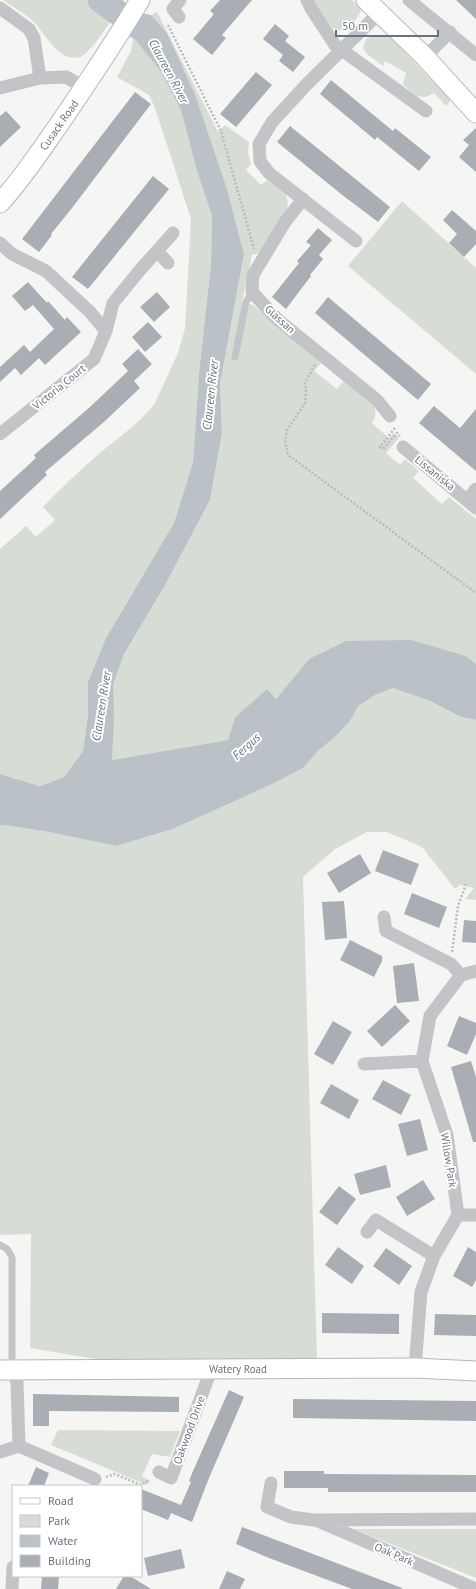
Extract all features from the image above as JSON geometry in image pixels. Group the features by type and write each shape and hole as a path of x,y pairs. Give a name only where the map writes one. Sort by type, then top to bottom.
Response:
{"street":[{"name":"Cusack Road","path":"0,203 35,159 85,88 140,0"},
{"path":"179,17 173,9 180,0"},
{"path":"307,0 335,44 341,50 350,54 426,111"},
{"path":"409,0 450,32 476,55"},
{"path":"356,241 270,174 260,161 259,144 272,122 341,50 373,6 425,57 476,113"},
{"path":"0,8 29,29 32,33 40,78"},
{"path":"425,57 450,32"},
{"path":"0,88 40,78 66,77 85,88"},
{"path":"252,292 253,274 286,222 303,199"},
{"name":"Victoria Court","path":"0,434 94,359 106,331 113,304 173,233"},
{"path":"0,243 12,254 46,272 90,312 106,331"},
{"path":"157,251 168,263"},
{"name":"Glassan","path":"252,292 277,318 377,400 390,416"},
{"name":"Lissaniska","path":"403,447 472,504 476,489"},
{"path":"384,917 386,931 451,964 461,976 476,971"},
{"name":"Willow Park","path":"458,1215 447,1135 422,1060 430,1016 461,976"},
{"path":"364,1064 422,1060"},
{"path":"415,1368 420,1292 434,1256 458,1215 476,1215"},
{"path":"367,1232 376,1220 434,1256"},
{"name":"Watery Road","path":"6,1370 415,1368 476,1371"},
{"path":"6,1370 17,1382 19,1446"},
{"name":"Oakwood Drive","path":"159,1472 171,1478 211,1370"},
{"path":"0,1452 19,1446 95,1479"},
{"name":"Oak Park","path":"271,1483 267,1507 291,1517 313,1520 476,1519"},
{"name":"Oak Park","path":"313,1520 476,1589"},
{"path":"12,1589 13,1577"}],"lane":[{"path":"235,357 246,302 252,292"},
{"path":"0,1245 7,1248 12,1257 6,1370"}],"path":[{"path":"164,19 221,130 258,265"},
{"path":"321,354 305,382 305,403 287,430 285,441 288,455 423,556 476,593"},
{"path":"390,416 395,428 380,447 383,449 397,433 404,440 403,447"},
{"path":"451,964 458,906 466,884"},
{"path":"95,1479 115,1474 141,1485 159,1472"}],"green space":[{"path":"3,0 124,0 93,46 82,56 74,58 60,52 54,47 33,21"},
{"path":"314,0 352,0 358,5 361,11 354,22 345,30 336,29 325,21"},
{"path":"157,12 218,132 225,125 249,142 248,153 251,164 246,170 261,185 267,180 285,193 288,202 287,210 259,253 252,255 242,302 253,305 321,363 314,371 337,389 344,381 373,405 376,414 372,423 389,438 394,433 399,438 386,453 400,465 405,459 419,471 413,478 442,504 449,497 476,519 476,664 466,656 309,659 276,699 267,690 235,717 228,740 112,760 113,685 124,654 164,587 210,500 222,433 220,384 244,254 227,189 195,94 167,33 151,15"},
{"path":"375,35 383,35 391,38 451,100 446,106 434,93 425,97 417,96 403,84 406,73 385,61 383,66 367,54 363,48 366,39"},
{"path":"134,36 161,72 181,110 197,171 212,216 211,264 199,373 193,462 174,523 106,638 88,682 88,714 83,751 64,777 40,786 0,774 0,549 26,526 36,537 55,520 43,507 100,453 136,423 155,403 178,353 185,328 191,219 155,108 149,95 117,77 131,51"},
{"path":"402,201 476,268 476,374 348,266"},
{"path":"393,688 430,701 461,717 476,720 476,900 465,899 474,888 460,885 455,889 422,847 387,832 367,832 335,849 303,877 317,1359 95,1359 30,1348 31,1234 0,1235 0,826 4,825 49,832 116,846 173,829 303,768 318,751 336,736 350,721 357,706 375,695"},
{"path":"58,1430 180,1431 170,1457 152,1454 142,1476 150,1481 147,1485 51,1445"},
{"path":"353,1529 476,1529 476,1578"}],"water":[{"name":"Fergus","path":"110,7 151,15 167,33 195,94 227,189 244,254 220,384 222,433 210,500 164,587 124,654 113,685 114,719 112,760 228,740 235,717 267,689 276,699 309,659 346,641 411,640 466,656 476,664 476,720 461,717 430,701 393,688 375,695 358,706 350,721 336,736 318,751 303,768 274,783 173,829 116,846 49,832 4,825 0,826 0,774 40,786 64,777 83,751 88,714 88,682 106,638 174,523 193,462 199,373 211,264 212,216 197,171 181,110 161,72"}],"building":[{"path":"220,0 252,0 222,35 226,38 212,55 193,39 214,14 210,11"},
{"path":"456,0 476,0 476,19"},
{"path":"275,24 289,36 285,41 305,57 293,72 279,61 283,55 263,39"},
{"path":"256,72 272,85 236,127 220,114"},
{"path":"331,80 393,131 395,128 431,157 419,171 377,137 375,140 320,94"},
{"path":"135,92 151,104 51,234 52,235 39,252 22,239"},
{"path":"6,111 21,127 0,147 0,116"},
{"path":"290,126 390,207 378,222 277,142"},
{"path":"476,128 476,172 459,157 469,145 463,140"},
{"path":"153,176 169,189 88,289 72,277"},
{"path":"452,210 476,231 476,244 464,257 449,243 457,234 443,220"},
{"path":"318,228 332,240 319,255 323,259 286,309 272,297 299,263 297,261 311,245 306,242"},
{"path":"28,282 65,320 67,317 81,332 45,365 39,358 21,375 15,368 0,382 0,367 24,345 30,352 54,329 33,305 25,311 12,296"},
{"path":"157,292 170,307 154,322 140,307"},
{"path":"328,297 431,384 418,400 315,313"},
{"path":"148,322 162,337 145,352 132,337"},
{"path":"138,349 152,364 134,381 140,388 105,421 45,472 47,475 0,519 0,491 36,458 34,455 90,407 128,371 122,364"},
{"path":"434,406 460,428 476,409 476,471 419,423"},
{"path":"383,850 419,864 411,885 375,871"},
{"path":"360,854 371,873 339,893 327,873"},
{"path":"412,893 447,907 439,928 404,914"},
{"path":"344,901 347,938 325,940 322,902"},
{"path":"464,920 476,921 476,943 462,942"},
{"path":"350,940 382,956 382,961 374,977 340,960"},
{"path":"414,963 419,1001 397,1003 393,966"},
{"path":"395,1005 410,1021 382,1047 367,1031"},
{"path":"459,1016 476,1023 476,1034 467,1055 447,1046"},
{"path":"333,1021 352,1032 333,1065 314,1054"},
{"path":"471,1061 476,1077 476,1142 473,1142 451,1067"},
{"path":"383,1080 411,1095 401,1115 372,1099"},
{"path":"331,1084 359,1100 349,1119 320,1103"},
{"path":"420,1119 428,1150 407,1156 398,1124"},
{"path":"386,1165 391,1187 360,1195 354,1174"},
{"path":"423,1180 435,1199 407,1216 396,1197"},
{"path":"339,1186 356,1199 337,1225 319,1212"},
{"path":"338,1247 364,1266 352,1284 325,1265"},
{"path":"468,1247 476,1252 476,1280 472,1287 453,1276"},
{"path":"386,1248 412,1266 399,1285 373,1266"},
{"path":"322,1313 399,1314 399,1334 322,1333"},
{"path":"435,1314 476,1315 476,1336 434,1335"},
{"path":"229,1390 244,1397 209,1478 192,1522 171,1513 168,1520 142,1509 142,1489 181,1505 191,1482 189,1481"},
{"path":"33,1394 179,1397 179,1412 49,1411 49,1426 33,1426"},
{"path":"293,1399 476,1401 476,1421 293,1418"},
{"path":"36,1467 49,1473 44,1485 28,1485"},
{"path":"284,1471 324,1471 324,1474 476,1475 476,1492 328,1492 328,1488 284,1488"},
{"path":"242,1527 402,1589 352,1589 269,1558 236,1544"},
{"path":"181,1549 185,1568 148,1576 144,1558"},
{"path":"227,1571 245,1579 240,1589 219,1589"},
{"path":"42,1577 59,1577 58,1589 41,1589"},
{"path":"123,1577 132,1577 151,1589 116,1589"}],"waterway":[{"name":"Claureen River","path":"100,0 138,27"}]}
